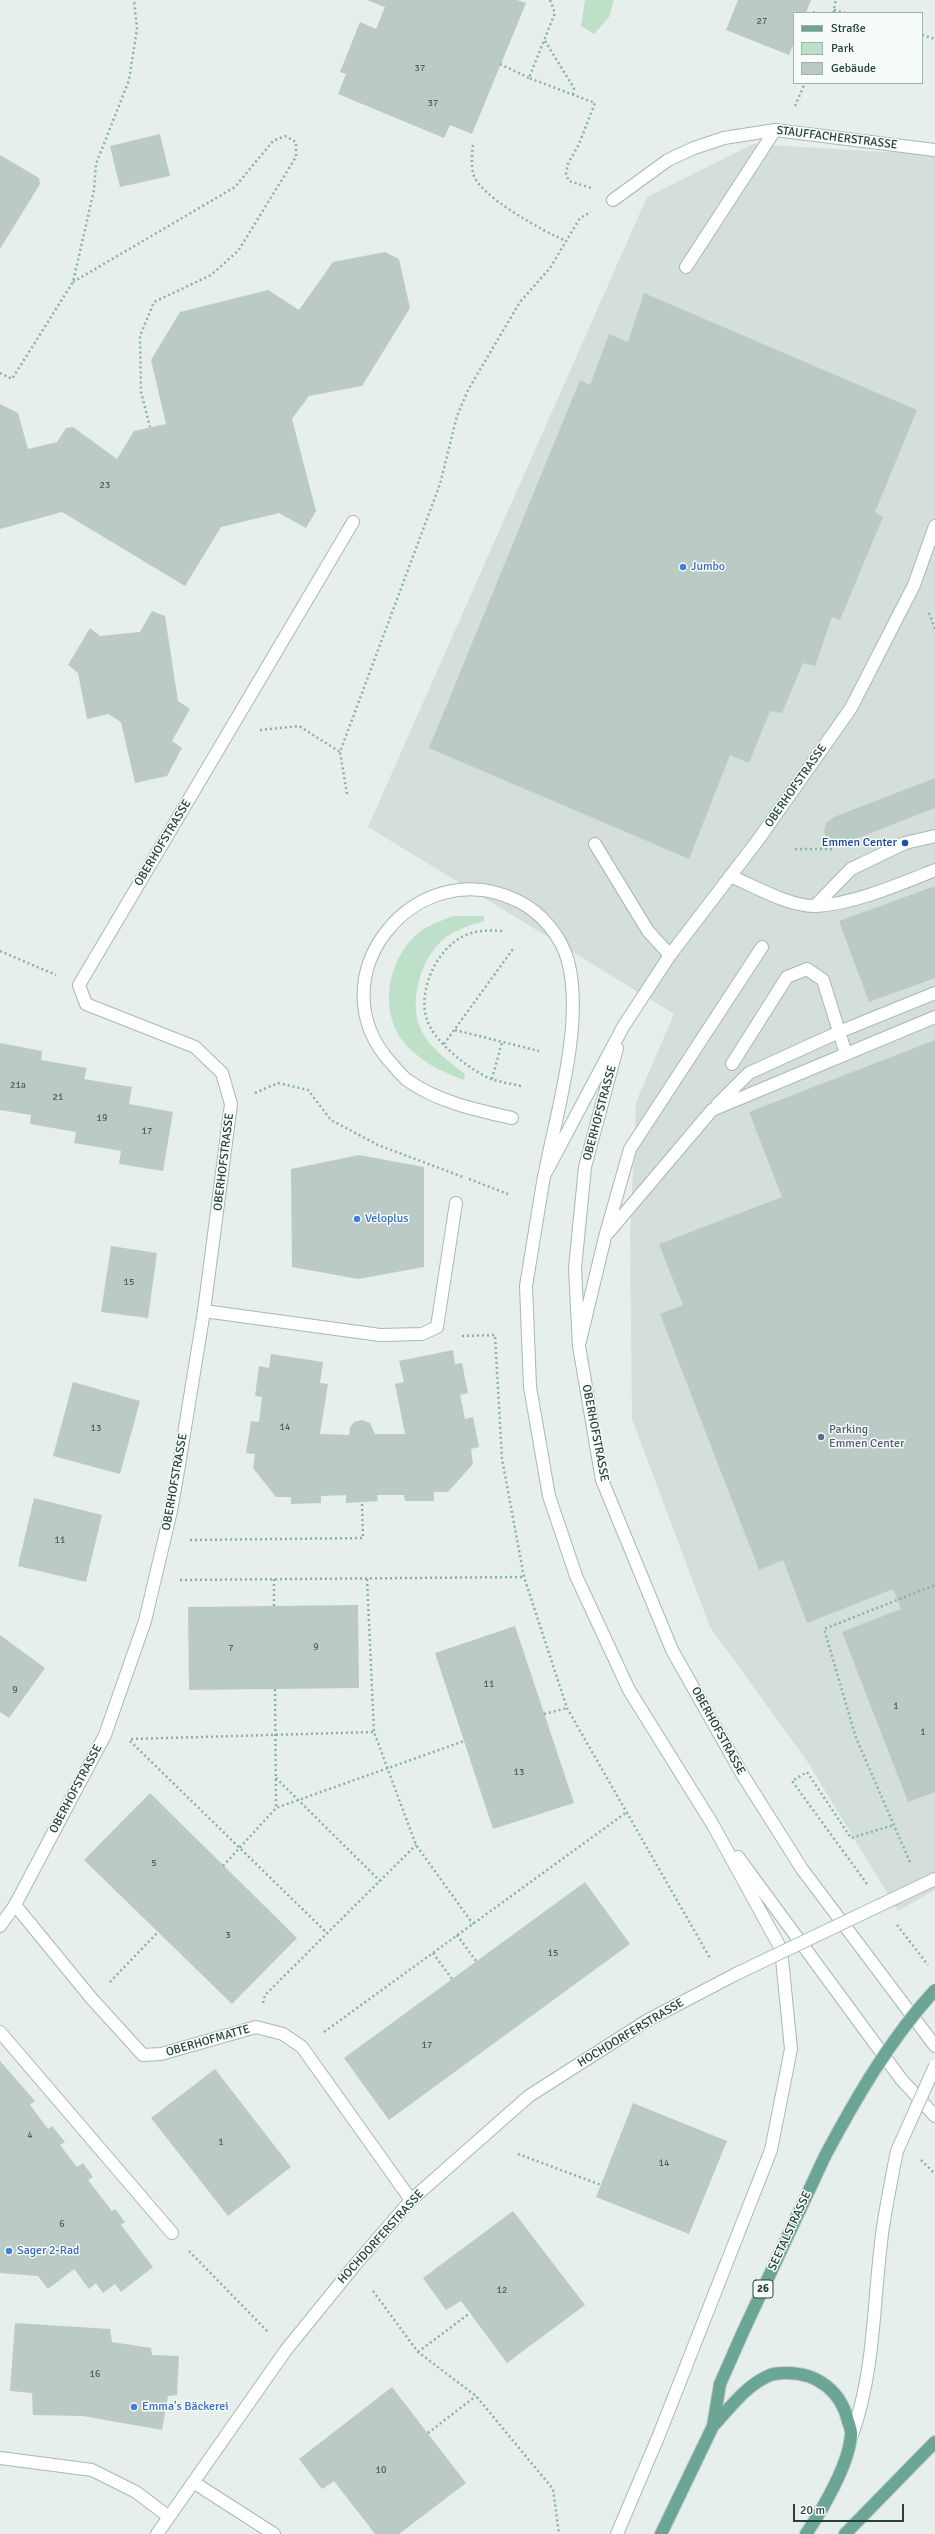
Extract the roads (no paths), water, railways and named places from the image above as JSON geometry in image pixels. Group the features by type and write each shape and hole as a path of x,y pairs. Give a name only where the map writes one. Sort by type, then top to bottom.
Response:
{"main road":[{"name":"SEETALSTRASSE","path":"661,2534 713,2426 720,2384 825,2156 851,2108 882,2060 935,1990"},
{"path":"713,2426 754,2384 778,2373 798,2373 817,2378 834,2392 845,2409 852,2435 843,2464 823,2507 806,2534"},
{"path":"845,2534 935,2442"}],"street":[{"name":"STAUFFACHERSTRASSE","path":"613,200 668,160 694,148 724,138 775,130 935,150"},
{"path":"686,267 775,130"},
{"name":"OBERHOFSTRASSE","path":"0,1926 15,1905 105,1735 145,1621 164,1540 204,1311 231,1104 222,1073 196,1047 86,1004 78,985 353,522"},
{"name":"OBERHOFSTRASSE","path":"713,1824 629,1690 576,1576 549,1496 530,1387 526,1286 544,1176 623,1027 670,955 730,876 851,708 914,584 935,526"},
{"path":"815,906 851,869 906,843 935,836"},
{"path":"596,844 648,931 670,955"},
{"path":"730,876 787,900 815,906 876,893 935,870"},
{"path":"512,1118 466,1108 435,1096 406,1080 382,1054 371,1035 364,1003 363,986 374,948 396,918 436,894 452,890 489,890 507,896 528,906 551,928 568,960 573,1001 568,1056 544,1176"},
{"path":"579,1346 605,1237 630,1148 762,947"},
{"path":"732,1064 787,977 807,969 823,980 846,1054"},
{"path":"605,1237 712,1110 749,1073 839,1032 935,993"},
{"path":"712,1110 935,1017"},
{"name":"OBERHOFSTRASSE","path":"623,1027 585,1167 575,1268 579,1346 602,1480 672,1650 742,1774 802,1869 935,2046"},
{"path":"204,1311 380,1335 422,1334 437,1327 456,1203"},
{"path":"713,1824 901,2079 935,2116"},
{"path":"617,2534 659,2435 771,2150 792,2049 780,1950 713,1824"},
{"name":"HOCHDORFERSTRASSE","path":"157,2534 286,2350 355,2265 411,2200 529,2096 648,2020 736,1974 935,1879"},
{"name":"OBERHOFMATTE","path":"15,1905 92,1999 143,2055 160,2054 256,2027 283,2034 302,2047 411,2200"},
{"path":"0,2032 172,2233"},
{"path":"852,2435 862,2406 868,2378 883,2227 897,2151 935,2066"},
{"path":"0,2458 92,2470 136,2492 169,2516"},
{"path":"193,2482 274,2534"}],"place":[{"name":"Jumbo","path":"683,567"},
{"name":"Emmen Center","path":"905,843"},
{"name":"Veloplus","path":"357,1219"},
{"name":"Parking Emmen Center","path":"821,1437"},
{"name":"Sager 2-Rad","path":"9,2251"},
{"name":"Emma's Bäckerei","path":"134,2407"}]}
